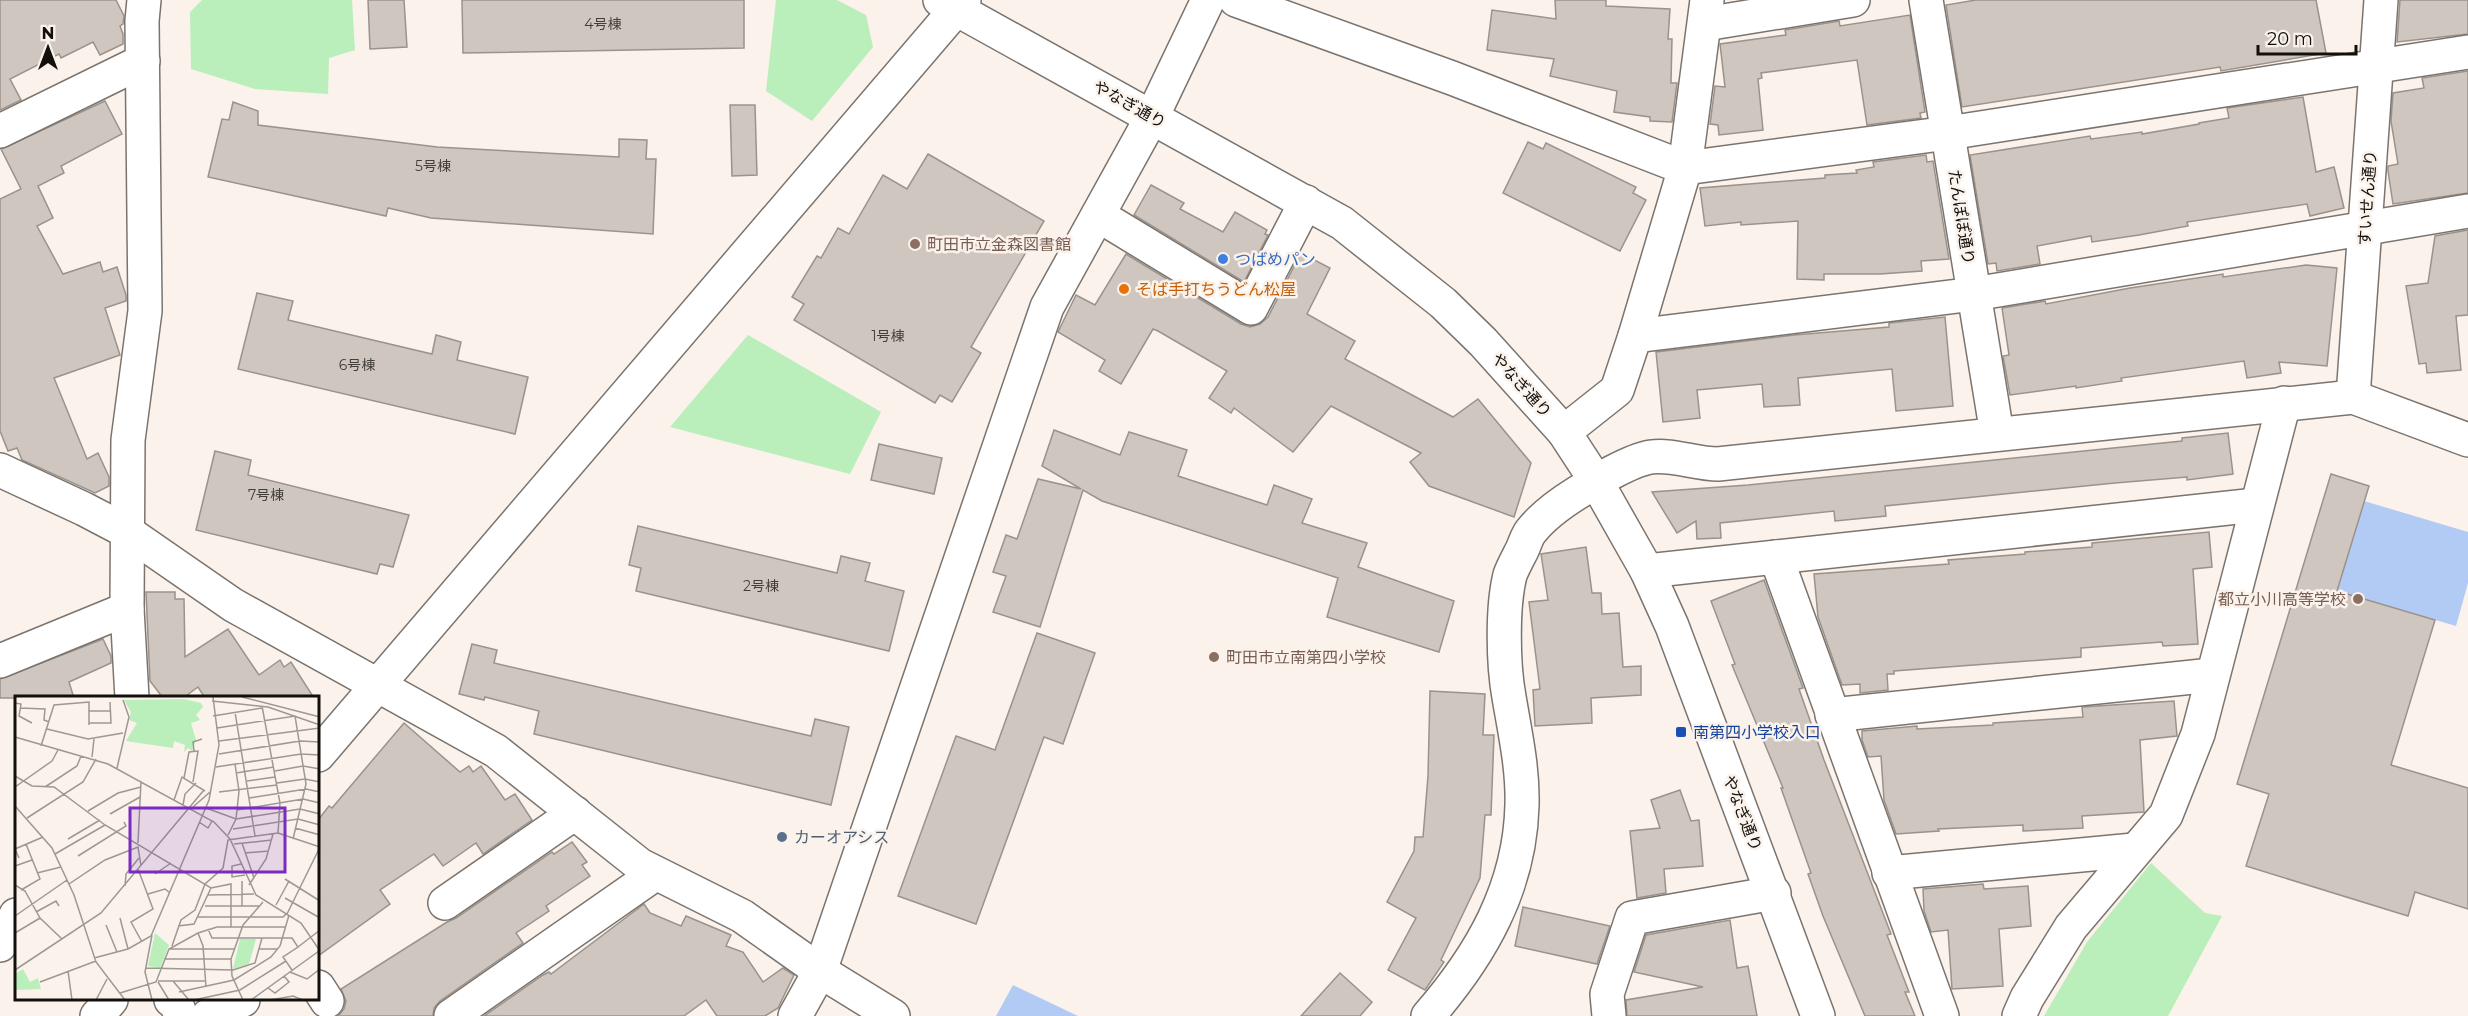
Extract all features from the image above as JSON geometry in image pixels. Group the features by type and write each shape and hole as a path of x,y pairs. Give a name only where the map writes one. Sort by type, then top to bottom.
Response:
{"street":[{"path":"132,696 126,531 128,440 145,311 144,0"},
{"path":"795,1016 820,971 1047,307 1152,117 1208,0"},
{"path":"1236,0 1452,78 1685,168 1948,134 2468,52"},
{"path":"1564,432 1617,390 1685,168 1706,12 1853,0"},
{"name":"たんぽぽ通り","path":"1926,0 1997,434"},
{"name":"すいせん通り","path":"2353,397 2381,0"},
{"path":"320,753 961,2"},
{"name":"やなぎ通り","path":"961,2 1152,117 1342,223 1443,303 1483,342 1564,432 1596,481 1647,571 1672,626 1774,893 1818,1016"},
{"path":"0,131 143,61"},
{"path":"1098,215 1251,308 1306,202"},
{"path":"1635,336 1974,294 2468,211"},
{"path":"1428,1016 1458,982 1481,946 1500,906 1515,860 1522,806 1521,756 1508,695 1504,637 1510,574 1531,531 1562,502 1596,481 1648,457 1664,456 1704,464 1718,464 2353,397 2468,440"},
{"path":"2019,1016 2027,998 2071,927 2166,815 2198,734 2284,403"},
{"path":"0,470 126,531 233,605 496,751 640,865 742,916 820,971 893,1016"},
{"path":"1647,571 2256,505"},
{"path":"1776,557 1942,1016"},
{"path":"0,661 127,609"},
{"path":"1832,715 2212,675"},
{"path":"445,903 574,813"},
{"path":"1889,873 2134,850"},
{"path":"452,1016 656,874"},
{"path":"1609,1016 1607,994 1632,918 1774,893"},
{"path":"0,945 15,917"},
{"path":"97,1016 109,1001"},
{"path":"174,1001 181,1016"},
{"path":"208,1016 239,1001"}],"green space":[{"path":"202,0 352,0 355,50 329,58 328,94 255,89 191,69 190,12"},
{"path":"776,0 837,0 866,15 873,47 812,121 766,91"},
{"path":"748,335 881,412 850,474 670,427"},
{"path":"2151,863 2205,913 2222,916 2168,1016 2044,1016 2087,942"}],"water":[{"path":"2364,501 2468,532 2468,583 2456,626 2337,591"},
{"path":"1013,985 1078,1016 996,1016"}],"building":[{"path":"0,0 116,0 124,16 123,24 120,26 123,44 100,55 93,42 61,58 59,54 10,79 21,100 0,110"},
{"path":"368,0 404,0 407,47 370,49"},
{"path":"462,0 744,0 744,48 463,53"},
{"path":"1555,0 1606,0 1606,6 1670,9 1668,39 1672,39 1671,83 1677,83 1672,122 1650,121 1650,117 1614,112 1617,91 1550,76 1554,59 1487,50 1492,10 1556,19"},
{"path":"1976,0 2316,0 2326,53 2221,71 2220,67 1962,107 1946,5"},
{"path":"2400,0 2468,0 2468,34 2397,42"},
{"path":"1910,15 1925,112 1920,113 1921,118 1867,125 1857,60 1761,73 1762,78 1758,79 1763,130 1719,135 1718,125 1710,124 1715,86 1725,87 1720,44 1786,35 1785,30 1839,21 1840,26"},
{"path":"2468,71 2468,193 2393,204 2388,166 2398,164 2391,121 2393,93 2424,88 2422,78"},
{"path":"2303,97 2316,172 2334,167 2344,208 2310,216 2307,204 2187,222 2188,226 2092,242 2091,236 2037,246 2040,264 1997,271 1996,263 1988,264 1970,155 2090,136 2091,139 2142,132 2142,134 2229,118 2227,108"},
{"path":"105,101 122,134 61,166 64,173 38,186 53,218 37,226 63,274 100,262 103,272 117,267 126,295 126,301 105,308 120,355 54,378 87,459 98,453 109,477 109,486 95,493 22,460 17,448 8,451 0,431 0,199 21,189 1,149"},
{"path":"233,102 258,111 258,125 437,147 619,157 619,139 647,140 646,159 656,159 653,234 431,218 388,208 386,216 208,177 222,119 229,120"},
{"path":"730,105 755,105 757,175 732,176"},
{"path":"1528,142 1543,149 1546,143 1636,187 1633,193 1646,200 1620,251 1503,193"},
{"path":"928,154 1044,221 971,347 981,353 952,402 940,395 935,403 794,320 804,304 792,297 817,256 821,258 838,228 849,234 883,175 907,189"},
{"path":"1926,155 1927,162 1933,161 1949,259 1921,261 1922,271 1824,274 1824,280 1797,279 1798,221 1741,225 1741,222 1705,226 1700,188 1825,178 1825,175 1857,173 1856,170 1874,167 1873,162"},
{"path":"1151,185 1184,203 1180,209 1223,232 1235,212 1267,230 1265,234 1268,235 1244,282 1134,215"},
{"path":"2468,230 2468,315 2456,316 2461,370 2427,373 2426,363 2419,364 2406,286 2428,283 2435,236"},
{"path":"1301,253 1330,268 1307,314 1355,341 1345,359 1453,417 1478,399 1531,463 1514,517 1429,486 1410,462 1421,453 1331,406 1293,452 1234,408 1231,413 1209,398 1227,371 1158,331 1153,329 1121,384 1099,371 1105,360 1058,332 1076,295 1095,305 1126,254 1241,324 1250,327 1260,324 1268,317"},
{"path":"2306,265 2337,268 2327,366 2279,362 2281,373 2247,378 2244,361 2121,378 2122,381 2076,388 2076,386 2010,395 2003,356 2009,355 2002,308 2045,301 2046,304 2223,274 2223,277"},
{"path":"257,293 293,301 288,320 432,354 436,335 461,342 457,360 528,377 515,434 238,369"},
{"path":"1945,317 1953,406 1896,411 1892,369 1798,378 1800,405 1764,407 1762,384 1697,390 1700,418 1663,422 1656,352 1794,335 1889,327 1889,323"},
{"path":"1054,430 1120,455 1129,432 1187,450 1178,476 1267,505 1274,485 1312,499 1302,523 1367,543 1358,567 1454,601 1439,652 1327,617 1338,578 1102,501 1083,490 1040,627 993,612 1006,576 993,572 1006,535 1017,539 1038,479 1081,489 1042,466"},
{"path":"2228,433 2233,474 2187,480 2187,477 2115,483 1885,506 1886,516 1835,521 1834,511 1720,523 1721,538 1697,539 1696,521 1677,533 1652,492 1748,485 2182,441 2182,438"},
{"path":"879,444 942,458 934,494 871,480"},
{"path":"215,451 251,460 248,475 409,515 393,567 380,564 377,574 196,530"},
{"path":"2331,474 2369,486 2337,591 2435,620 2391,765 2468,788 2468,909 2415,892 2408,916 2246,866 2269,794 2237,784"},
{"path":"638,526 837,573 841,556 870,563 865,581 904,591 889,651 636,591 641,568 629,565"},
{"path":"2209,532 2212,567 2193,569 2198,644 2163,646 2162,642 2081,648 2081,657 1894,671 1894,674 1887,674 1888,690 1860,693 1860,684 1842,685 1818,617 1814,574 1949,564 1948,560 2092,547 2092,543"},
{"path":"1586,547 1592,593 1601,593 1602,614 1619,613 1623,667 1641,666 1641,695 1591,698 1592,723 1535,726 1533,690 1540,689 1529,602 1548,600 1541,554"},
{"path":"1764,580 1803,688 1799,689 1824,760 1891,934 1887,935 1909,992 1905,992 1915,1016 1865,1016 1823,916 1808,874 1811,873 1781,788 1783,788 1732,665 1735,664 1711,601"},
{"path":"146,592 175,592 175,599 184,599 185,657 228,629 259,675 280,660 284,667 291,662 313,696 204,696 198,687 186,696 161,696 150,681"},
{"path":"1037,633 1095,653 1063,744 1044,737 976,924 898,896 956,736 995,750"},
{"path":"103,639 111,656 111,663 69,682 73,696 0,698 0,679"},
{"path":"472,644 497,650 494,663 811,736 815,719 849,727 831,805 534,734 539,711 485,697 484,700 459,694"},
{"path":"1430,691 1485,694 1483,735 1494,735 1491,815 1485,815 1480,878 1441,960 1444,962 1425,990 1388,970 1416,918 1387,902 1414,851 1415,837 1423,837 1428,776"},
{"path":"2174,701 2177,736 2140,740 2144,812 2082,816 2083,828 2023,831 2023,825 1938,829 1939,831 1896,834 1884,800 1881,756 1868,757 1862,740 1862,731 1917,726 1917,729 1993,725 1993,723 2083,717 2082,707"},
{"path":"404,723 460,772 469,766 473,772 481,766 505,800 515,794 532,820 483,854 476,843 443,866 434,854 380,890 390,904 320,955 320,817 329,806 332,808"},
{"path":"1680,790 1691,821 1699,820 1703,866 1664,869 1666,893 1637,898 1630,831 1660,828 1651,800"},
{"path":"572,842 587,862 582,865 590,876 546,906 549,911 516,933 523,943 440,1001 434,1008 433,1016 338,1016 344,1009 346,1001 341,989 456,918 552,852 554,854"},
{"path":"1983,884 1984,889 2028,886 2031,926 1999,929 2003,986 1952,989 1948,930 1931,932 1924,911 1923,889"},
{"path":"644,904 650,913 681,926 686,916 731,935 726,946 743,952 763,982 783,968 794,975 778,1008 765,1016 717,1016 706,1000 684,1016 484,1016 543,975 549,972 551,974"},
{"path":"1523,907 1610,926 1597,964 1515,946"},
{"path":"1730,920 1737,968 1748,966 1757,1016 1627,1016 1626,1000 1703,987 1634,972 1646,935"},
{"path":"1340,973 1372,1002 1360,1016 1301,1016"}],"place":[{"name":"町田市立金森図書館","path":"915,244"},
{"name":"つばめパン","path":"1223,259"},
{"name":"そば手打ちうどん松屋","path":"1124,289"},
{"name":"都立小川高等学校","path":"2358,599"},
{"name":"町田市立南第四小学校","path":"1214,657"},
{"name":"南第四小学校入口","path":"1681,732"},
{"name":"カーオアシス","path":"782,837"}]}
